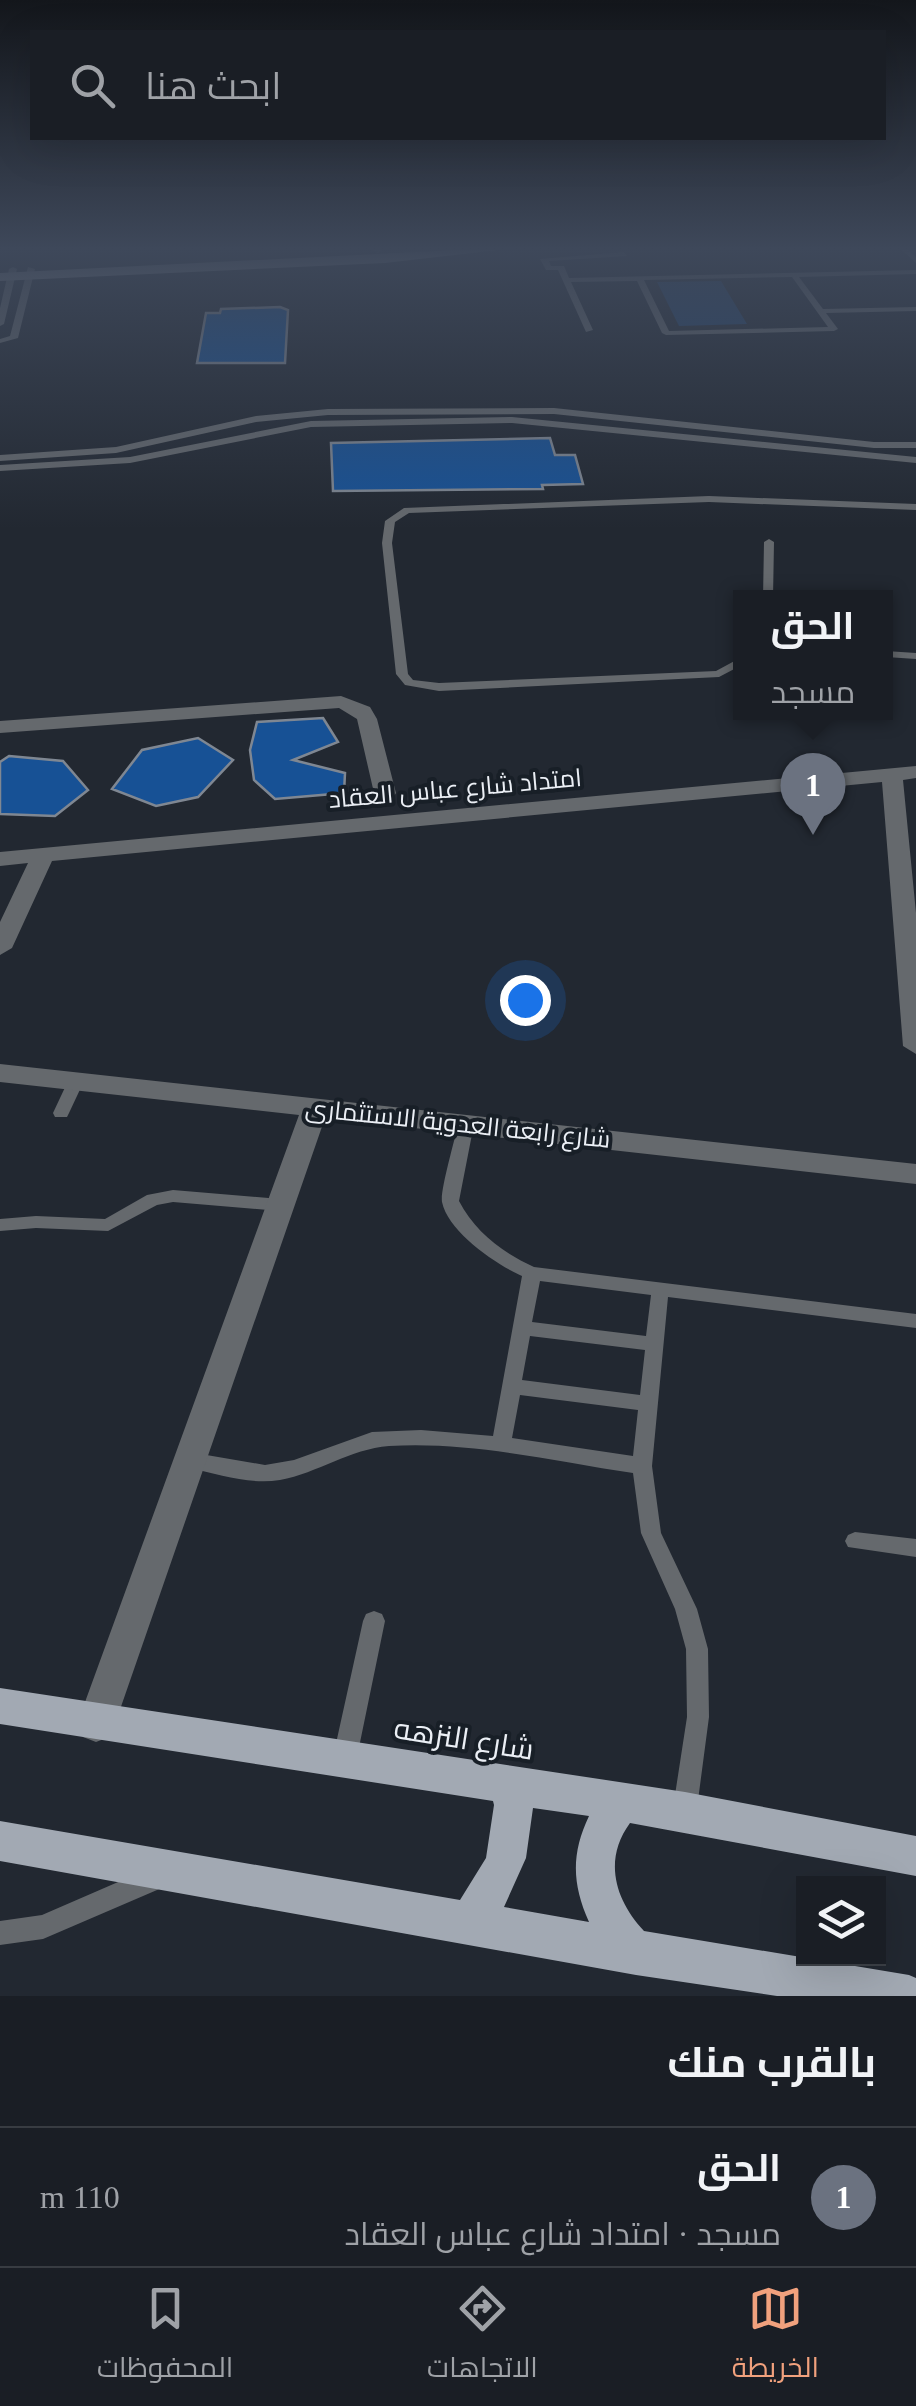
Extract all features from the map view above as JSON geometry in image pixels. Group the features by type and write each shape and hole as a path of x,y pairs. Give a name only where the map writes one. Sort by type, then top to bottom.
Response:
{"main road":[{"name":"شارع النزهه","path":"0,1706 96,1724 684,1812 916,1856"},
{"path":"470,1920 500,1880 508,1856 513,1832 512,1786"},
{"path":"621,1803 596,1840 594,1888 617,1936 636,1954"},
{"path":"0,1841 470,1920 636,1954 909,1996"}],"street":[{"path":"0,727 341,702 368,718 385,794"},
{"path":"904,773 916,1046"},
{"name":"امتداد شارع عباس العقاد","path":"0,860 904,773"},
{"path":"0,948 43,855"},
{"name":"شارع رابعة العدوية الاستثمارى","path":"0,1072 916,1174"},
{"path":"96,1724 315,1108"}],"lane":[{"path":"0,458 116,450 256,419 328,412 554,411 874,445 916,445"},
{"path":"0,468 130,460 311,424 512,420 916,460"},
{"path":"733,666 719,674 438,687 409,684 402,674 386,543 390,521 407,510 709,499 916,507"},
{"path":"768,542 768,590"},
{"path":"61,1113 76,1081"},
{"path":"466,1124 449,1192 453,1208 506,1263 532,1273 916,1321"},
{"path":"0,1225 108,1225 153,1199 172,1196 280,1205"},
{"path":"501,1446 532,1273"},
{"path":"660,1291 642,1466 651,1532 666,1572 686,1608 697,1649 698,1717 684,1812"},
{"path":"522,1328 654,1344"},
{"path":"512,1386 648,1404"},
{"path":"189,1460 266,1473 308,1462 363,1440 393,1438 501,1446 642,1466"},
{"path":"855,1541 916,1548"},
{"path":"344,1761 374,1621"},
{"path":"0,1933 43,1928 175,1869"}],"building":[{"path":"201,343 286,343 285,363 197,363"},
{"path":"550,438 555,455 575,455 583,484 542,485 543,489 333,491 331,443"},
{"path":"323,718 338,742 293,760 345,773 344,793 275,799 254,780 250,750 257,722"},
{"path":"198,738 233,760 198,797 156,806 112,789 142,750"},
{"path":"9,756 63,761 88,790 55,816 0,814 0,762"}],"place":[{"name":"الحق","path":"813,835"}]}
